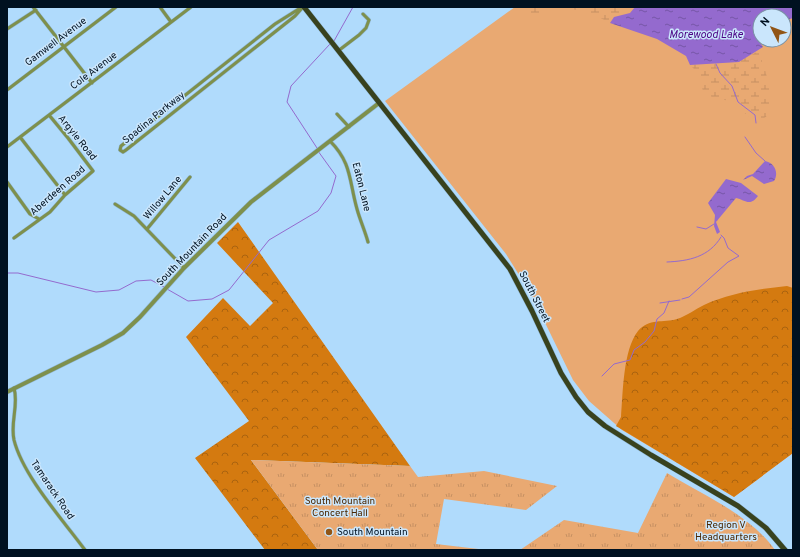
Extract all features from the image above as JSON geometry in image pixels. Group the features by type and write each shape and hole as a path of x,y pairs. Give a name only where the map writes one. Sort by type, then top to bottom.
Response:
{"highway":[{"name":"South Street","path":"303,7 510,269 530,305 567,383 576,398 588,412 605,426 743,510 766,528 785,550"}],"street":[{"path":"33,7 92,83"},
{"name":"Gamwell Avenue","path":"7,90 116,7"},
{"path":"160,7 171,22"},
{"name":"Cole Avenue","path":"7,147 191,7"},
{"name":"Spadina Parkway","path":"303,7 295,16 124,152 120,150 121,146 248,45 291,13 303,7"},
{"path":"7,29 36,10"},
{"path":"338,51 366,28 369,20 363,14"},
{"path":"248,45 252,50"},
{"path":"205,79 209,84"},
{"name":"South Mountain Road","path":"7,392 123,333 184,268 252,202 379,103"},
{"path":"337,114 349,127"},
{"name":"Argyle Road","path":"49,115 94,171"},
{"path":"20,137 65,195"},
{"name":"Eaton Lane","path":"330,141 340,151 347,163 357,210 368,242"},
{"name":"Aberdeen Road","path":"14,238 50,212 65,195 94,171"},
{"name":"Willow Lane","path":"147,229 190,177"},
{"path":"7,182 30,214 39,219"},
{"path":"115,204 130,212 184,268"},
{"name":"Tamarack Road","path":"14,388 16,399 12,431 18,452 35,483 85,550"}],"green space":[{"path":"515,7 793,7 793,453 734,497 622,430 589,401 573,380 531,294 506,254 385,101"},
{"path":"519,7 556,7 535,17"},
{"path":"558,7 635,7 630,13 614,17 610,23 589,12"},
{"path":"762,48 762,66 765,69 770,92 770,109 767,116 762,119 753,118 747,115 731,102 704,94 697,72 690,65 728,63 754,54"},
{"path":"238,222 410,466 251,460 318,550 265,550 195,458 249,421 186,337 223,298 250,326 273,303 217,243"},
{"path":"787,286 793,288 793,453 734,497 616,426 621,417 623,384 629,349 633,339 642,327 651,323 681,318 704,305 724,297 755,290"},
{"name":"South Mountain Concert Hall","path":"251,460 410,466 418,477 484,471 557,486 526,510 444,499 436,544 487,550 318,550"},
{"name":"Region V Headquarters","path":"667,473 725,506 752,526 775,550 520,550 564,520 638,533"}],"water":[{"name":"Morewood Lake","path":"635,7 793,7 792,18 792,8 752,8 752,48 761,48 739,62 690,65 686,56 657,39 610,23 614,17 630,13"},
{"path":"765,161 774,166 776,175 774,181 764,184 752,176 743,180 747,176 753,174"},
{"path":"726,179 741,183 758,196 750,202 736,198 716,222 720,232 717,234 714,226 715,215 708,203"}],"waterway":[{"path":"334,41 353,7"},
{"path":"317,148 287,102 291,86 330,44"},
{"path":"716,64 720,73 732,86 738,102 755,115 756,123"},
{"path":"745,137 756,153 765,161"},
{"path":"167,289 188,301 212,299 229,290 269,240 318,211 331,193 336,176 318,151"},
{"path":"697,227 706,229 714,224"},
{"path":"682,299 689,297 728,262 739,256 728,248 724,238 721,235"},
{"path":"667,262 698,257 711,249 721,237"},
{"path":"7,273 18,273 96,292 119,290 136,281 151,280 164,287"},
{"path":"660,303 680,300"},
{"path":"602,376 614,364 630,360 634,350 645,342 654,331 657,319 664,313 669,301"}],"place":[{"name":"South Mountain","path":"329,532"}]}
